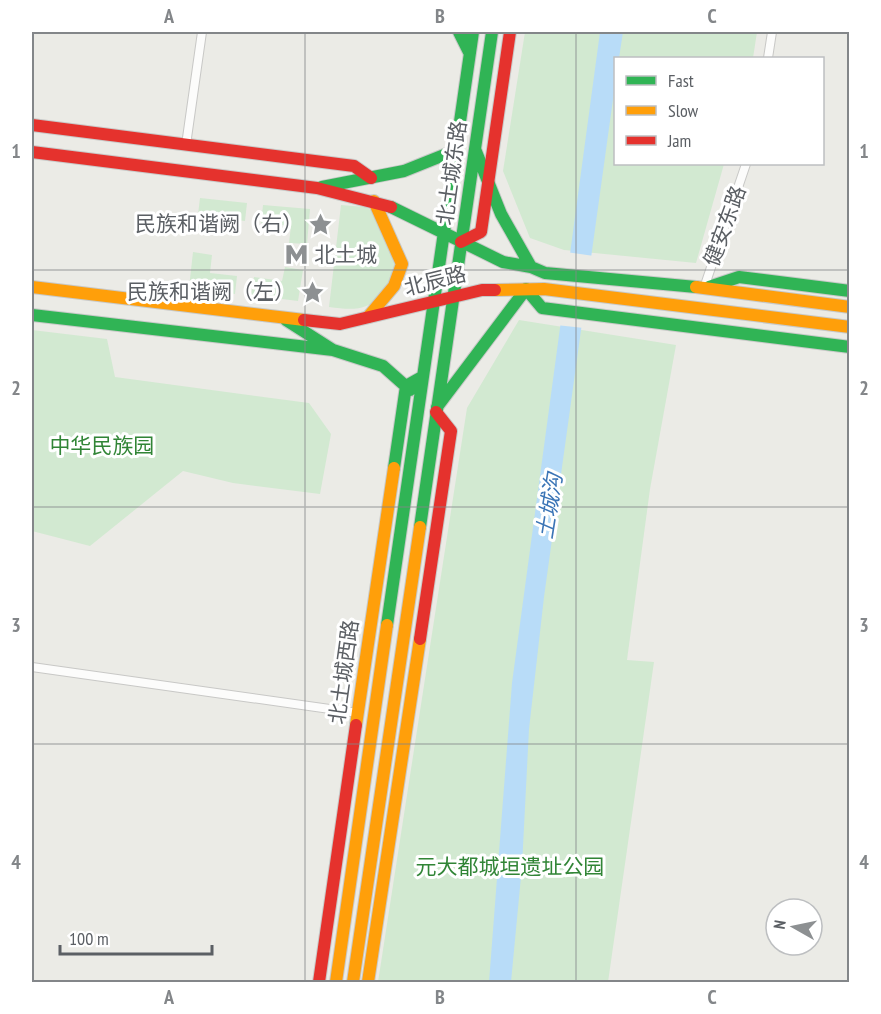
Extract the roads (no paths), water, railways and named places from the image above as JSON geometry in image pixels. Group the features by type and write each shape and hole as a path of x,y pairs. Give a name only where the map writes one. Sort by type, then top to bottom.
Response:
{"main road":[{"path":"459,32 470,52"},
{"name":"北土城东路","path":"432,302 473,32"},
{"name":"北土城东路","path":"461,242 492,32"},
{"name":"北土城东路","path":"461,242 481,232 510,32"},
{"path":"32,125 354,166 371,178"},
{"path":"475,150 489,178 501,214 531,267"},
{"path":"317,188 404,171 454,151"},
{"name":"北辰路","path":"32,152 317,188 374,201 386,204 503,262 531,267 545,273 600,280 704,288 849,307"},
{"path":"367,318 391,290 400,274 402,264 374,201"},
{"path":"353,982 461,242"},
{"name":"北辰路","path":"704,288 740,277 849,291"},
{"name":"北辰路","path":"32,287 340,324 482,290 544,289 598,298 849,327"},
{"path":"437,409 526,289 542,308 849,347"},
{"name":"北土城西路","path":"336,982 397,572 432,302"},
{"path":"32,315 333,350 383,366 419,400"},
{"path":"283,318 333,350"},
{"path":"406,386 422,377"},
{"name":"北土城西路","path":"319,982 406,386"},
{"path":"368,982 451,431 437,409"}],"street":[{"path":"186,144 202,32"},
{"path":"768,57 772,32"},
{"name":"健安东路","path":"704,288 746,165"},
{"path":"32,667 357,713"}],"water":[{"name":"土城沟","path":"600,32 623,32 619,57 614,57 614,92 544,597 529,729 522,866 511,982 489,982 512,683"}],"place":[{"name":"民族和谐阙（右）","path":"321,224"},
{"name":"北土城","path":"296,255"},
{"name":"民族和谐阙（左）","path":"313,292"}],"park label":[{"name":"中华民族园","path":"102,446"},
{"name":"元大都城垣遗址公园","path":"510,867"}]}
